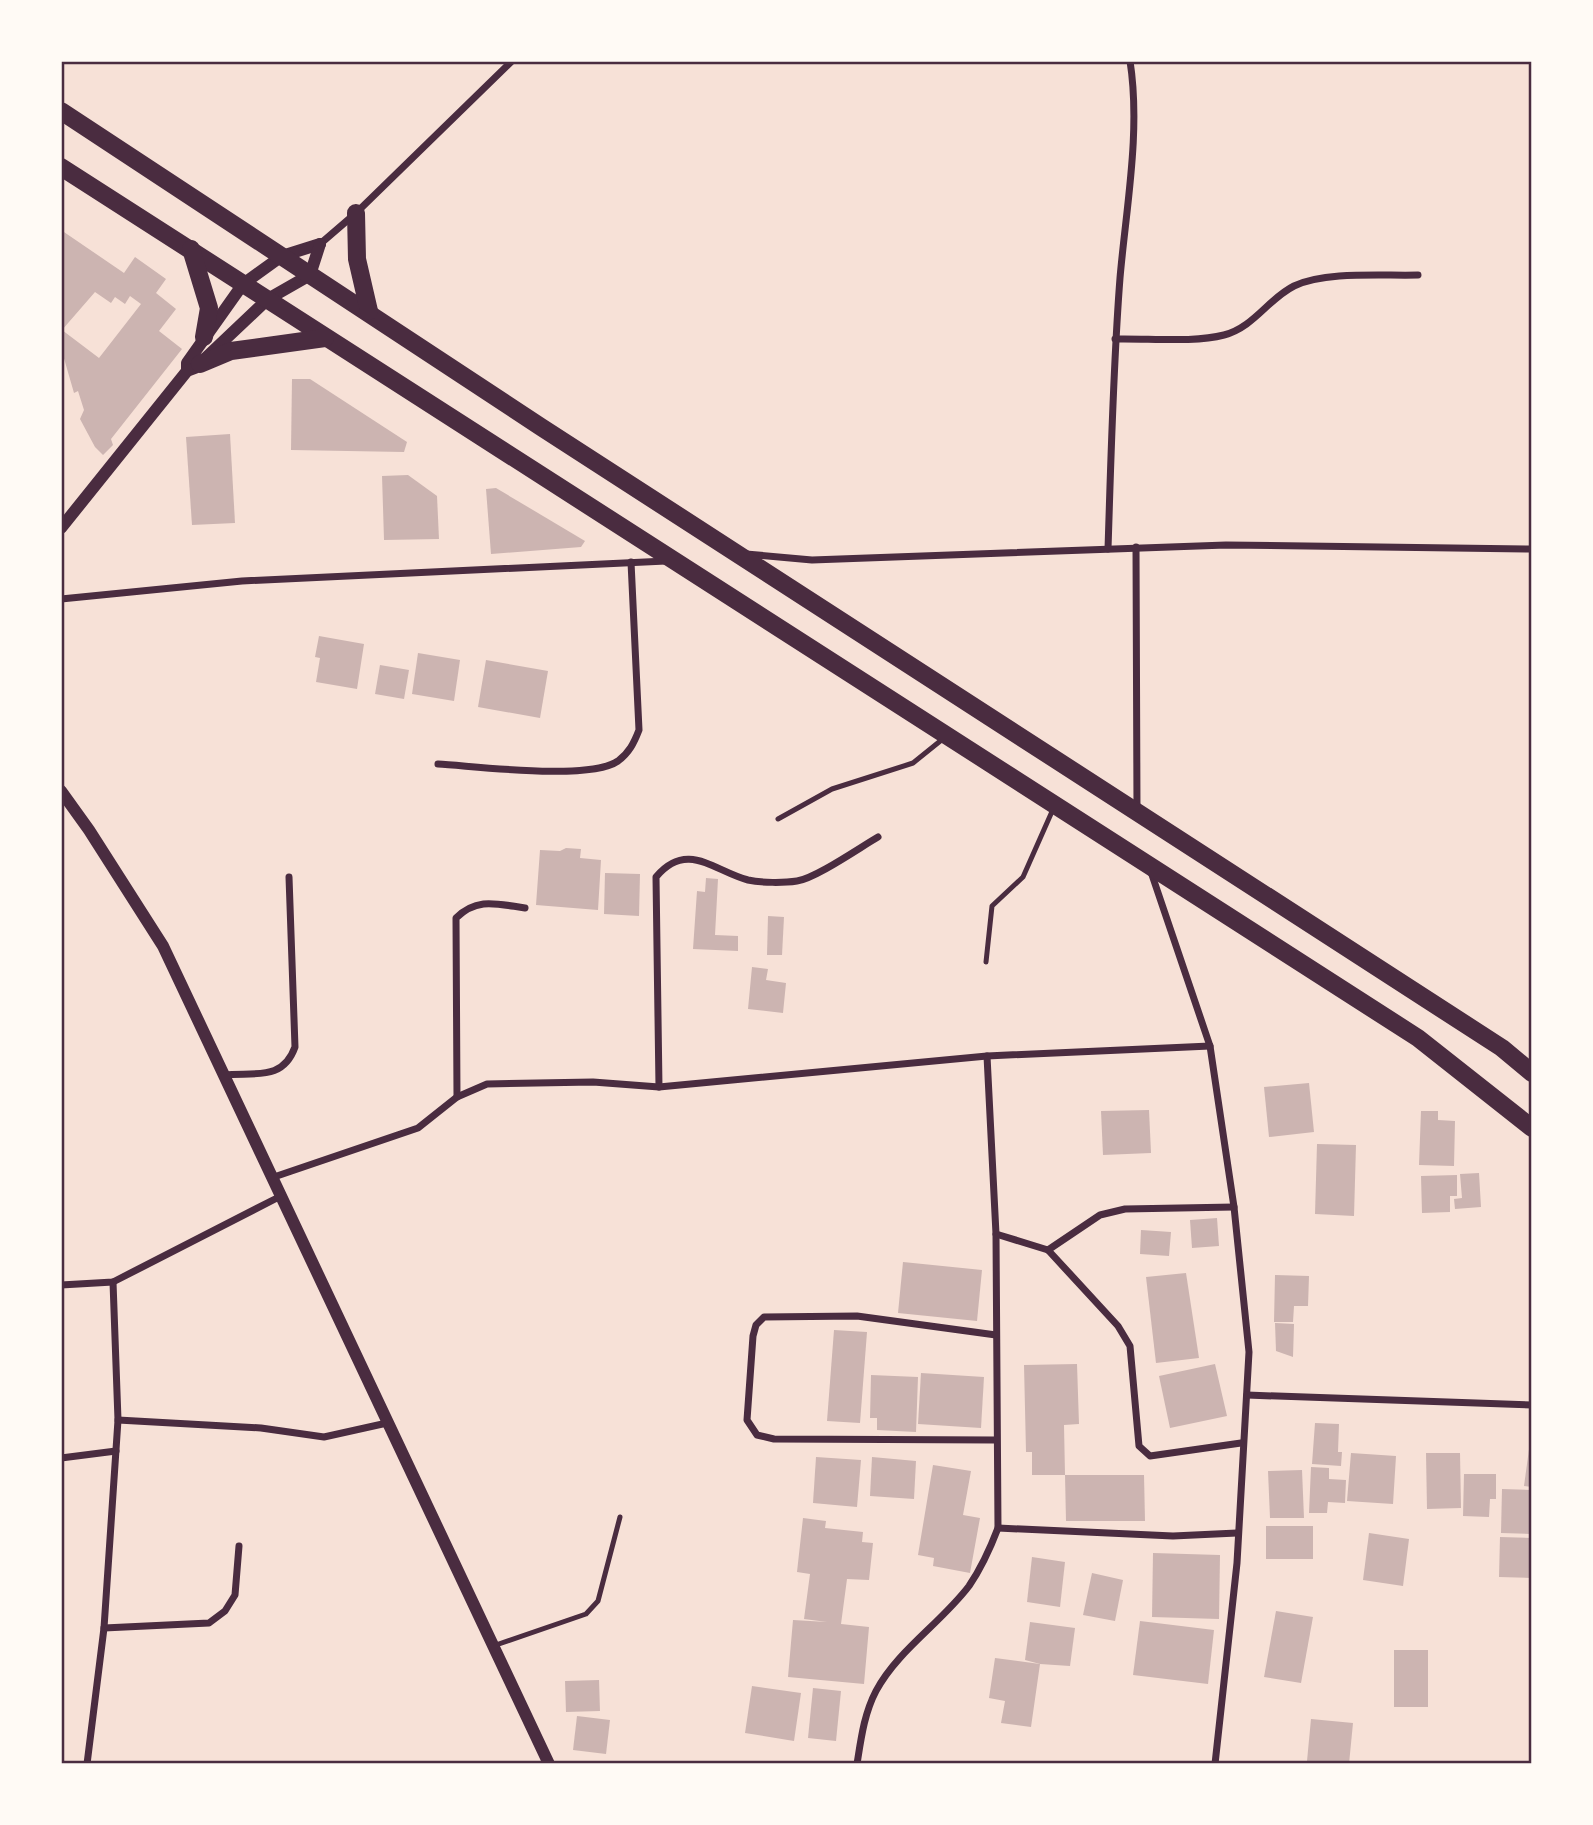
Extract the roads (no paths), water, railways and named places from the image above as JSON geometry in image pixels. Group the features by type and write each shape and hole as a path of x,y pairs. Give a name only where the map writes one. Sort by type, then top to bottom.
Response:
{"main road":[{"path":"61,111 369,311 541,427 1502,1048 1532,1073"},
{"path":"61,167 1418,1038 1532,1128"},
{"path":"356,213 357,259 369,311"},
{"path":"191,249 209,308 204,337"},
{"path":"194,367 244,349 325,338"}],"street":[{"path":"194,367 187,363 243,284 282,256 320,244 356,213 512,61"},
{"path":"1108,548 1115,339 1131,143 1133,82 1129,61"},
{"path":"61,528 194,367 268,299 310,275 320,244"},
{"path":"1115,339 1216,337 1235,331 1256,318 1280,295 1307,281 1418,275"},
{"path":"740,554 812,560 1136,547 1460,546 1532,549"},
{"path":"1136,547 1137,811"},
{"path":"61,599 242,581 673,560"},
{"path":"438,764 558,772 615,763 632,749 639,730 631,562"},
{"path":"61,791 163,946 279,1197 550,1764"},
{"path":"659,1087 656,877 666,865 683,858 715,865 749,881 799,881 878,836"},
{"path":"1149,866 1209,1046 1234,1207 1248,1352 1237,1533 1215,1764"},
{"path":"223,1075 280,1070 290,1063 295,1047 289,877"},
{"path":"457,1097 456,918 466,909 481,902 525,908"},
{"path":"271,1178 418,1128 457,1097 487,1084 593,1082 659,1087 987,1056 1209,1046"},
{"path":"857,1764 864,1722 877,1691 888,1673 967,1588 985,1561 998,1528 1000,1495 995,1440 996,1234 987,1056"},
{"path":"61,1285 113,1282 279,1197"},
{"path":"1048,1250 1100,1215 1125,1209 1234,1207"},
{"path":"996,1234 1048,1250 1118,1326 1130,1346 1139,1446 1144,1452 1150,1456 1241,1443"},
{"path":"87,1764 104,1628 118,1420 113,1282"},
{"path":"995,1440 774,1439 757,1435 747,1420 752,1336 756,1325 764,1318 857,1316 996,1335"},
{"path":"1247,1395 1532,1405"},
{"path":"118,1420 261,1428 324,1437 387,1423"},
{"path":"61,1458 116,1451"},
{"path":"998,1528 1160,1535 1237,1533"},
{"path":"104,1628 209,1623 225,1611 235,1595 239,1546"}],"lane":[{"path":"778,819 832,789 913,763 947,736"},
{"path":"986,962 992,906 1023,877 1055,805"},
{"path":"493,1646 586,1614 598,1601 620,1517"}]}
